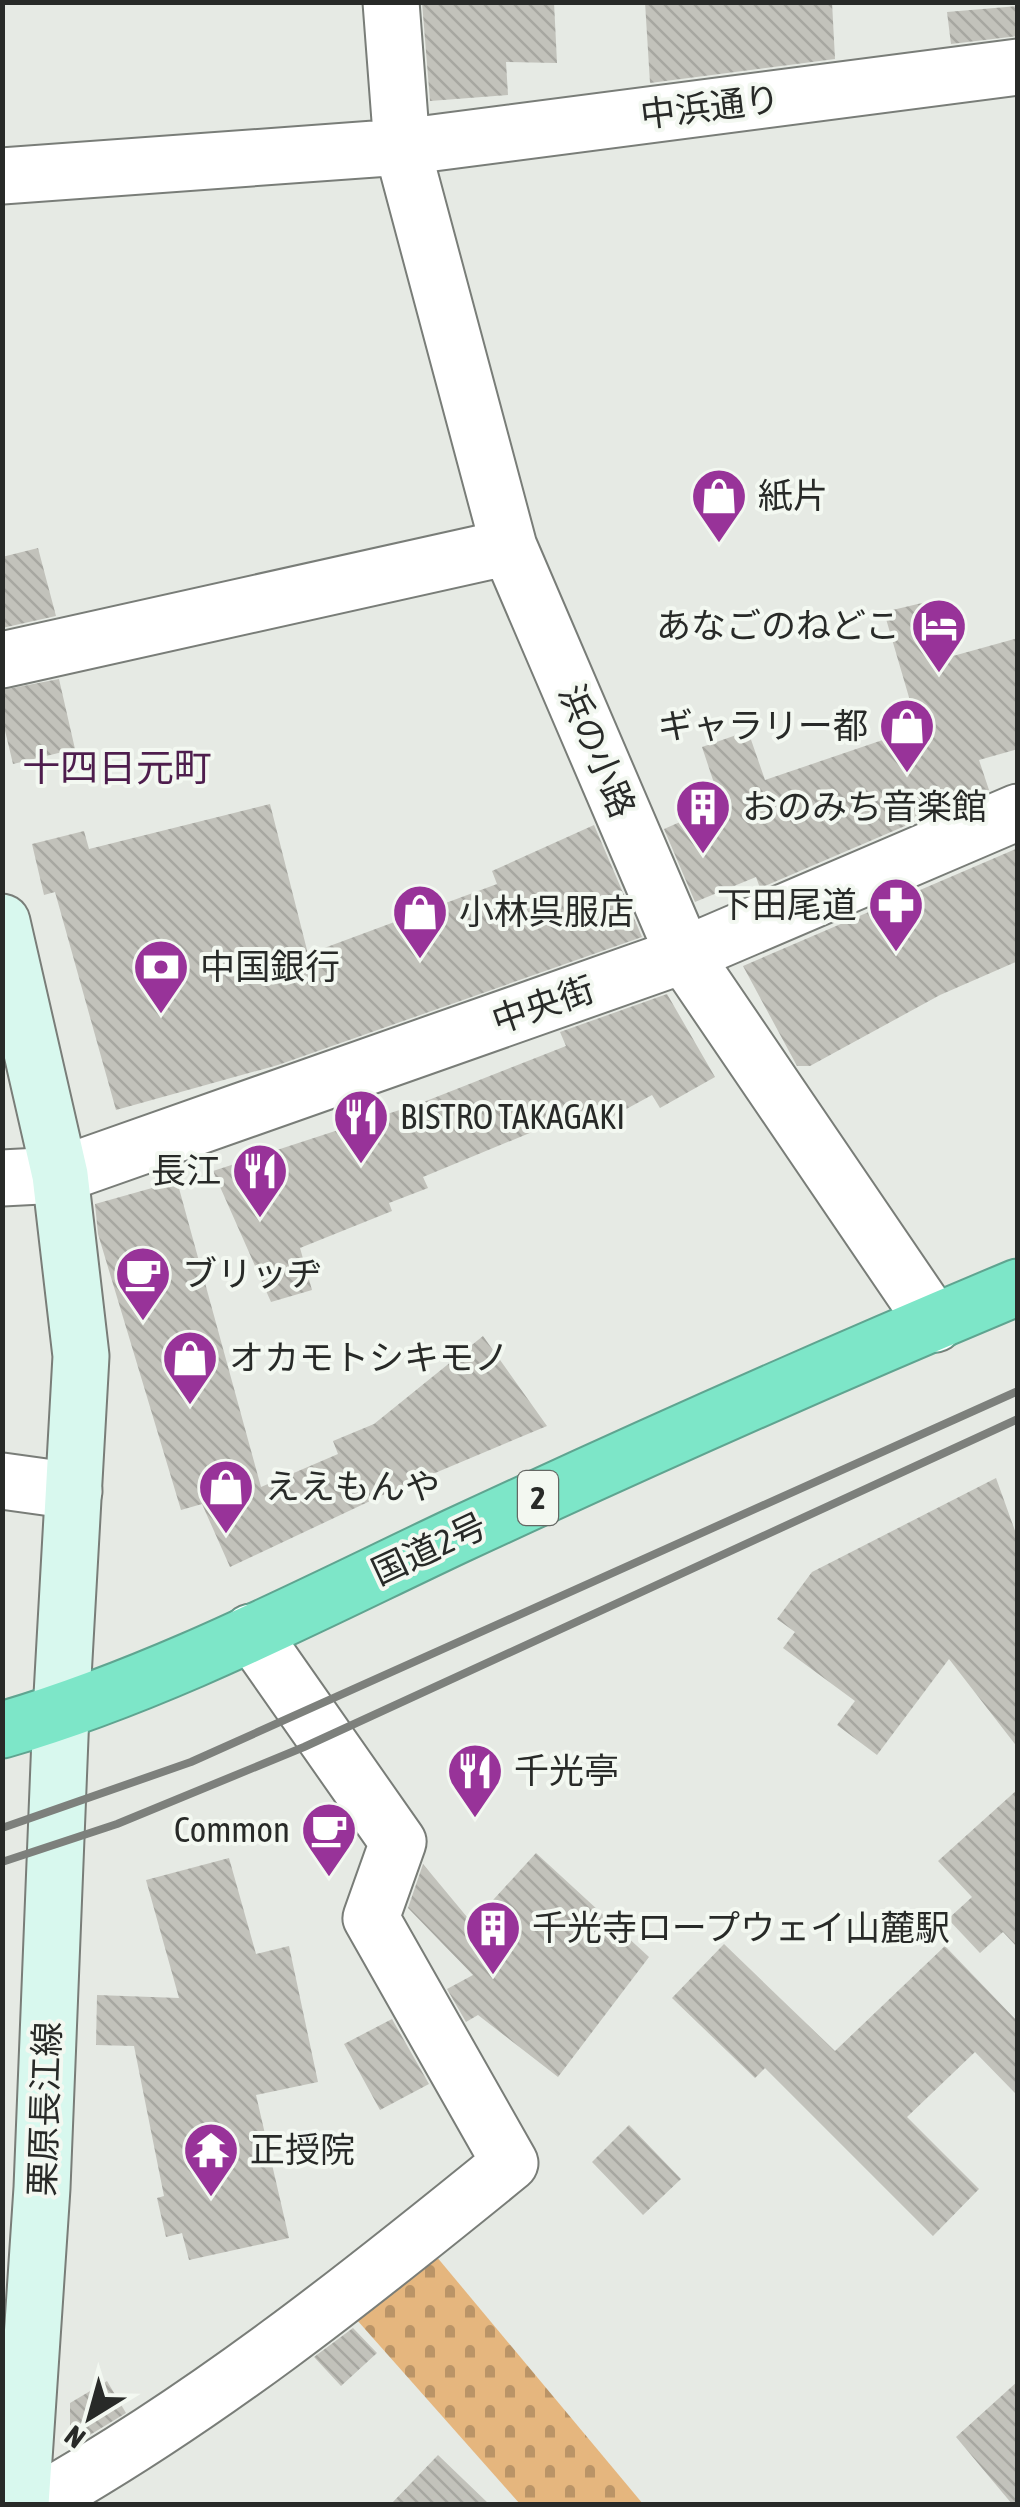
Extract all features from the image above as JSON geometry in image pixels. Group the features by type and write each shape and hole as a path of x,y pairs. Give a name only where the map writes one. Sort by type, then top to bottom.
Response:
{"highway":[{"name":"国道2号","path":"2,1730 60,1713 251,1632 628,1456 1018,1287"}],"street":[{"name":"浜の小路","path":"391,2 402,148 509,546 684,955 934,1324"},
{"name":"中浜通り","path":"2,176 402,148 1018,67"},
{"path":"2,660 509,546"},
{"name":"中央街","path":"2,1178 60,1175 684,955 1018,812"},
{"name":"栗原長江線","path":"2,922 60,1175 81,1356 60,1713 42,2188 21,2504"},
{"path":"2,1480 74,1492"},
{"path":"34,2504 117,2458 352,2292 510,2162 372,1918 398,1842 251,1632"}],"green space":[{"path":"431,2250 643,2504 520,2504 349,2311"}],"building":[{"path":"422,2 554,2 557,63 506,62 508,95 430,101"},
{"path":"645,2 832,2 835,59 650,83"},
{"path":"1018,6 1018,36 951,44 947,12"},
{"path":"38,548 56,616 2,628 2,557"},
{"path":"939,599 953,656 1018,638 1018,749 979,760 989,790 760,888 756,877 695,902 664,829 721,804 702,747 748,731 765,780 918,728 884,612"},
{"path":"59,679 75,749 13,764 2,718 2,690"},
{"path":"270,804 308,954 497,884 492,871 594,825 642,937 278,1065 116,1110 55,892 44,895 32,844 84,831 89,849"},
{"path":"1018,848 1018,961 940,995 810,1066 797,1066 743,966"},
{"path":"667,994 715,1077 660,1108 652,1095 608,1119 600,1104 423,1177 428,1188 389,1203 392,1211 300,1248 312,1290 271,1302 213,1171 421,1103 566,1046 560,1032"},
{"path":"177,1181 261,1487 338,1454 333,1441 374,1424 483,1336 547,1426 385,1494 230,1567 202,1504 181,1510 98,1234 95,1204"},
{"path":"996,1478 1018,1539 1018,1748 949,1659 877,1755 837,1725 855,1701 783,1648 795,1632 777,1619 812,1572"},
{"path":"1018,1789 1018,1948 1003,1932 980,1953 948,1919 972,1897 938,1861"},
{"path":"536,1853 649,1957 558,2077 478,2015 466,2022 447,1989 473,1975 408,1908 423,1864 472,1923"},
{"path":"229,1858 256,1954 289,1946 318,2082 256,2095 289,2238 189,2260 182,2233 166,2237 157,2198 164,2196 134,2046 96,2045 97,1995 179,1998 146,1880"},
{"path":"724,1944 835,2051 945,1946 1018,2022 1018,2096 975,2052 907,2117 979,2189 933,2236 765,2068 755,2078 672,1998"},
{"path":"392,2019 429,2084 380,2110 344,2044"},
{"path":"629,2125 681,2179 643,2215 592,2162"},
{"path":"353,2328 377,2353 341,2386 314,2357"},
{"path":"107,2381 126,2413 70,2447 70,2403"},
{"path":"1018,2381 1018,2504 1012,2504 956,2437"},
{"path":"438,2455 489,2504 391,2504"}],"railway":[{"path":"2,1828 191,1762 1018,1391"},
{"path":"2,1862 117,1824 304,1747 1018,1419"}],"place":[{"name":"紙片","path":"719,545"},
{"name":"あなごのねどこ","path":"939,675"},
{"name":"ギャラリー都","path":"907,775"},
{"name":"おのみち音楽館","path":"703,856"},
{"name":"下田尾道","path":"896,954"},
{"name":"小林呉服店","path":"420,961"},
{"name":"中国銀行","path":"161,1016"},
{"name":"BISTRO TAKAGAKI","path":"361,1166"},
{"name":"長江","path":"260,1220"},
{"name":"ブリッヂ","path":"143,1323"},
{"name":"オカモトシキモノ","path":"190,1407"},
{"name":"ええもんや","path":"226,1536"},
{"name":"千光亭","path":"475,1820"},
{"name":"Common","path":"329,1879"},
{"name":"千光寺ロープウェイ山麓駅","path":"493,1977"},
{"name":"正授院","path":"211,2199"}],"district":[{"name":"十四日元町","path":"117,768"}]}
